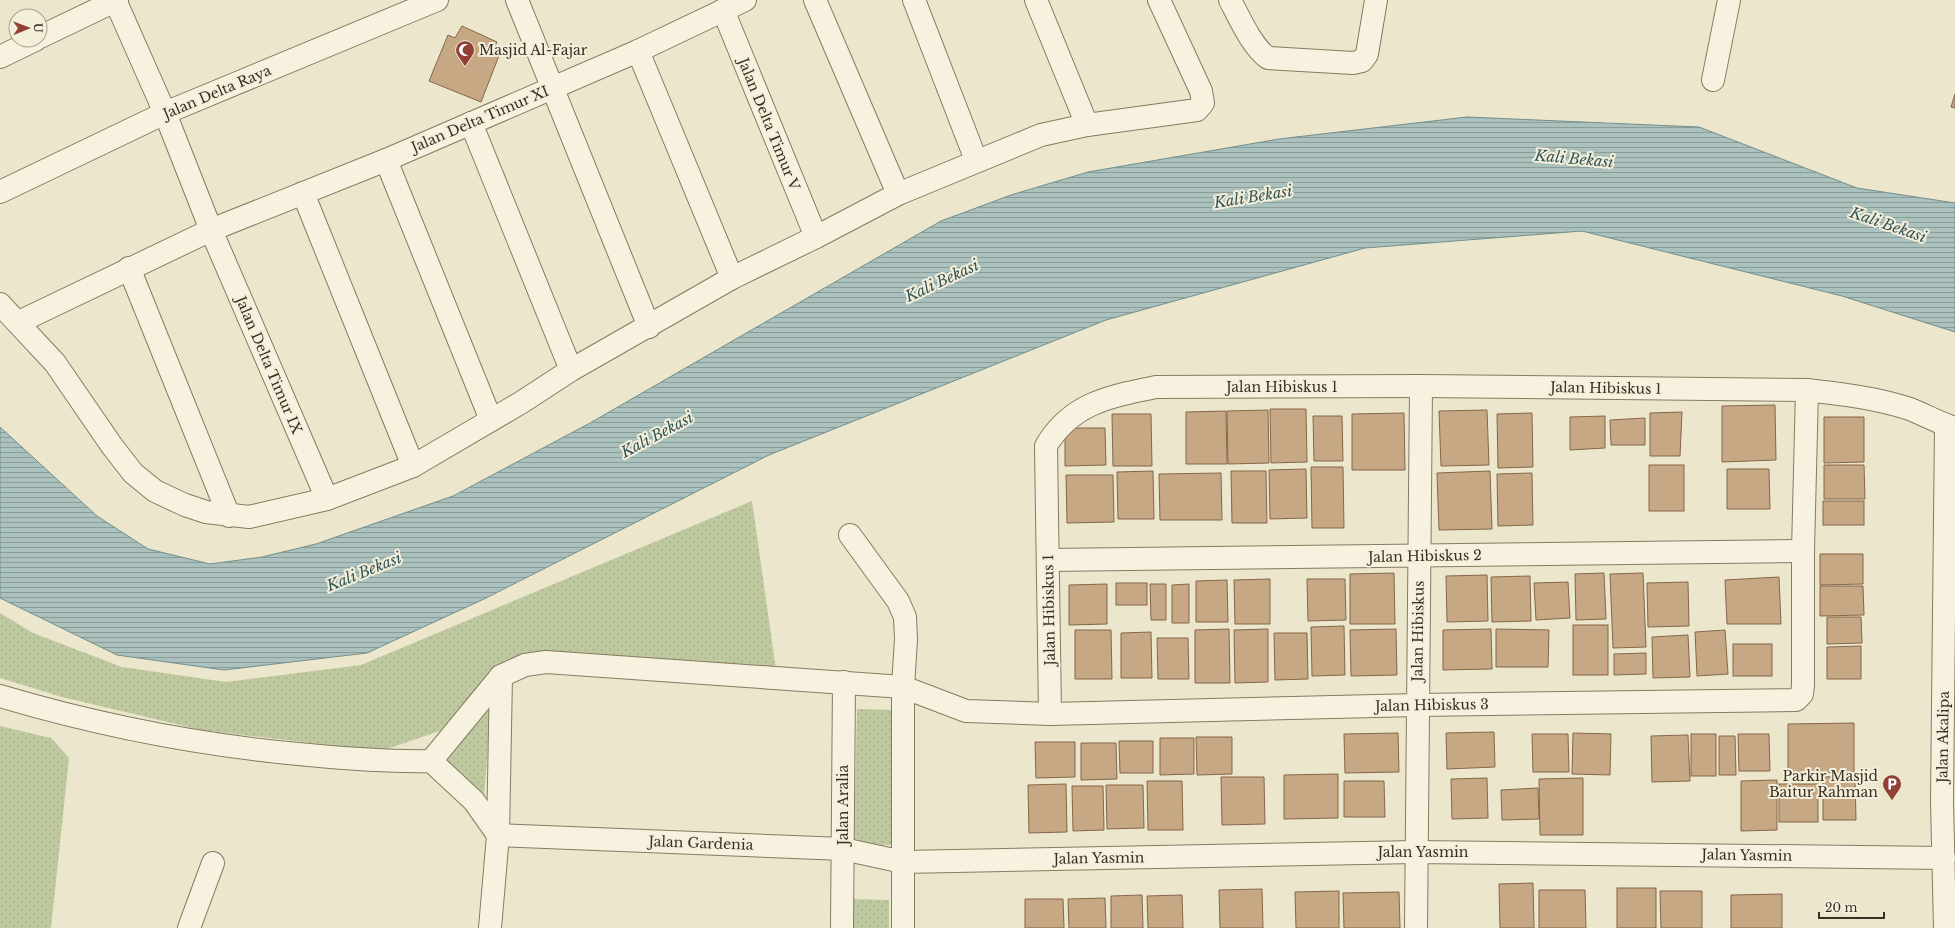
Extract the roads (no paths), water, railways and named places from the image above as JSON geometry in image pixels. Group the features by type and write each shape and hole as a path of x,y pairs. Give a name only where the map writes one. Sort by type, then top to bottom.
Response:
{"street":[{"name":"Jalan Delta Timur IX","path":"116,0 165,113 211,230 327,499"},
{"path":"48,34 116,0"},
{"name":"Jalan Delta Raya","path":"0,192 165,113 437,0"},
{"path":"517,0 649,327"},
{"name":"Jalan Delta Timur XI","path":"19,322 211,230 386,160 638,51 745,0"},
{"path":"815,0 898,194"},
{"path":"914,0 976,160"},
{"path":"1036,0 1087,125"},
{"path":"0,304 19,322 55,363 112,446 133,473 155,491 185,505 206,512 229,516 257,515 327,499 413,466 492,420 571,370 649,327 732,278 816,237 898,194 976,160 1041,135 1087,125 1197,110 1203,103 1201,91 1159,0"},
{"path":"1230,0 1244,27 1261,51 1268,58 1353,63 1362,61 1367,54 1376,0"},
{"path":"1244,27 1249,0"},
{"path":"1713,80 1729,0"},
{"name":"Jalan Delta Timur V","path":"723,10 816,237"},
{"path":"0,57 19,48"},
{"path":"638,51 732,278"},
{"path":"471,123 571,370"},
{"path":"386,160 492,420"},
{"path":"303,193 413,466"},
{"path":"129,268 229,516"},
{"name":"Jalan Hibiskus 1","path":"1050,714 1046,446 1055,430 1069,418 1091,404 1128,392 1156,387 1421,386 1807,390 1853,395 1880,400 1911,410 1951,427"},
{"name":"Jalan Hibiskus","path":"1416,928 1421,386"},
{"path":"1803,551 1807,390"},
{"name":"Jalan Akalipa","path":"1948,915 1944,858 1948,802 1951,427"},
{"path":"850,535 898,601 904,613 906,639 903,687 903,928"},
{"name":"Jalan Hibiskus 2","path":"1048,560 1803,551"},
{"name":"Jalan Hibiskus 3","path":"501,676 525,665 546,662 844,682 903,687 966,711 1050,714 1418,705 1796,700 1802,694 1803,685 1803,551"},
{"path":"431,761 501,676"},
{"path":"490,928 498,835 501,676"},
{"name":"Jalan Aralia","path":"842,928 844,682"},
{"path":"0,696 56,713 212,744 271,752 390,762 431,761 474,801 498,835"},
{"name":"Jalan Gardenia","path":"498,835 843,849 903,862"},
{"name":"Jalan Yasmin","path":"903,862 1416,852 1944,858"},
{"path":"189,928 213,863"}],"water":[{"name":"Kali Bekasi","path":"1467,117 1699,127 1857,188 1955,203 1955,332 1842,296 1582,231 1365,248 1106,320 769,455 484,599 367,653 224,670 117,655 0,598 0,427 97,516 148,549 210,564 262,557 316,544 453,496 590,423 941,221 1011,195 1088,172 1279,139"}],"place":[{"name":"Masjid Al-Fajar","path":"465,67"},
{"name":"Parkir Masjid Baitur Rahman","path":"1892,801"}]}
